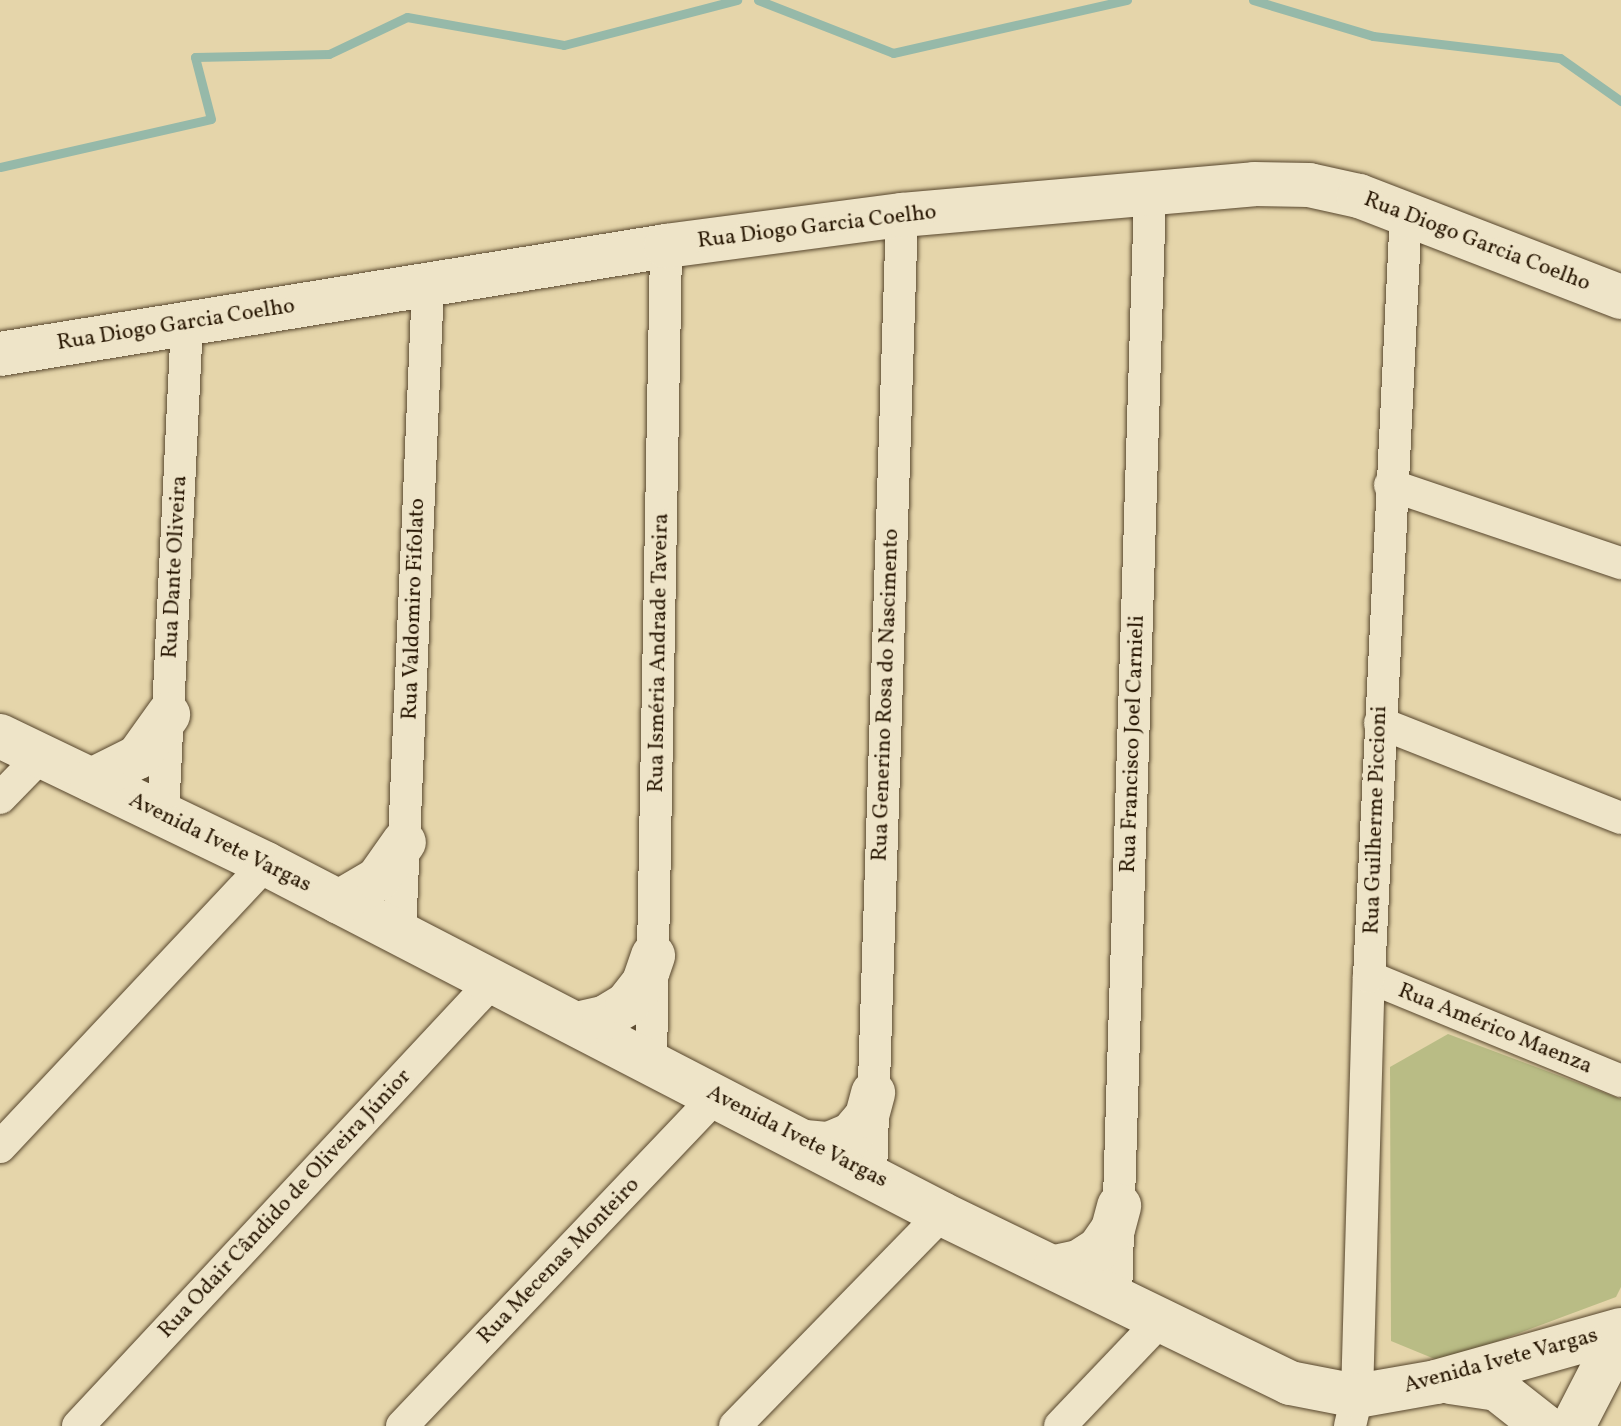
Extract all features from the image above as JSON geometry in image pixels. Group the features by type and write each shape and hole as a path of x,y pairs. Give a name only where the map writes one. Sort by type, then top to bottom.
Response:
{"street":[{"name":"Rua Diogo Garcia Coelho","path":"0,354 187,321 428,286 666,246 902,215 1150,193 1309,185 1406,213 1621,297"},
{"name":"Rua Francisco Joel Carnieli","path":"1116,1296 1150,193"},
{"name":"Rua Guilherme Piccioni","path":"1353,1411 1390,485 1406,213"},
{"name":"Rua Generino Rosa do Nascimento","path":"871,1175 902,215"},
{"name":"Rua Isméria Andrade Taveira","path":"651,1060 666,246"},
{"name":"Rua Valdomiro Fifolato","path":"400,933 428,286"},
{"name":"Rua Dante Oliveira","path":"163,814 187,321"},
{"path":"1390,485 1621,563"},
{"path":"92,780 138,757 168,715"},
{"path":"1380,723 1621,818"},
{"name":"Avenida Ivete Vargas","path":"0,736 266,864 492,982 651,1060 715,1097 942,1214 1353,1411 1436,1382 1621,1331"},
{"path":"0,798 41,756"},
{"path":"339,902 378,879 404,842"},
{"path":"0,1147 266,864"},
{"path":"577,1024 604,1018 627,1004 644,982 653,956"},
{"name":"Rua Américo Maenza","path":"1369,977 1621,1081"},
{"name":"Rua Odair Cândido de Oliveira Júnior","path":"78,1426 492,982"},
{"path":"805,1142 829,1144 852,1134 867,1116 873,1093"},
{"name":"Rua Mecenas Monteiro","path":"402,1426 715,1097"},
{"path":"1055,1267 1079,1262 1099,1249 1113,1229 1119,1206"},
{"path":"735,1426 942,1214"},
{"path":"1060,1426 1163,1318"},
{"path":"1573,1426 1621,1331"},
{"path":"1436,1382 1467,1381 1497,1389 1544,1426"}],"green space":[{"path":"1448,1034 1621,1099 1621,1287 1616,1297 1442,1362 1391,1341 1390,1067"}],"waterway":[{"path":"0,167 211,119 195,57 329,54 407,17 564,45 737,0"},
{"path":"758,0 893,53 1127,0"},
{"path":"1253,0 1373,36 1560,58 1621,101"}]}
